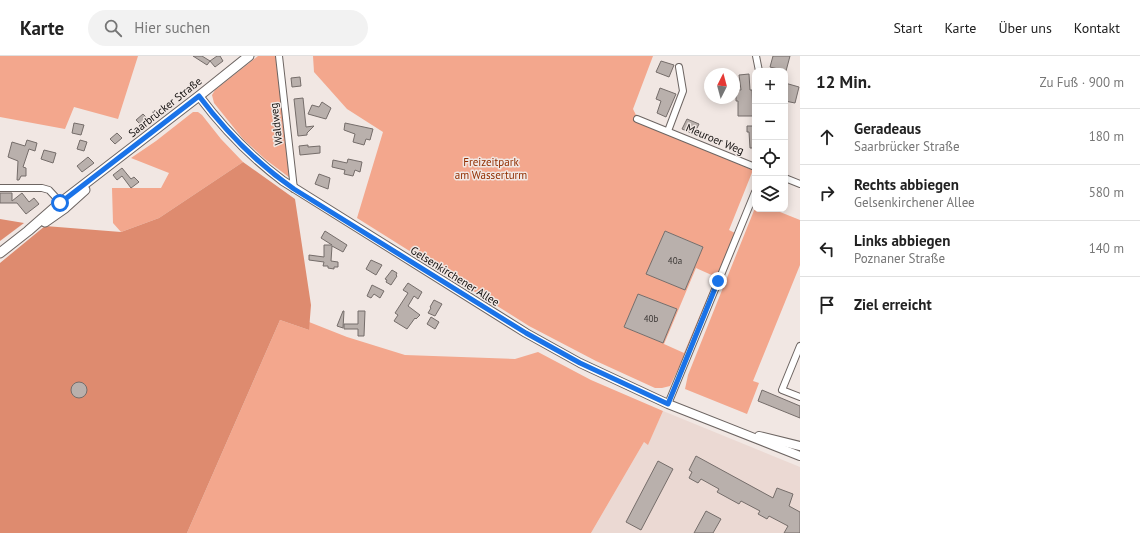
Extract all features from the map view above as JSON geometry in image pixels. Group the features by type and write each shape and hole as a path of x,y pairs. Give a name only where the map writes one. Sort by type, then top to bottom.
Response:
{"main road":[{"name":"Saarbrücker Straße","path":"0,253 28,231 42,224 62,205 84,191 95,177 249,56"},
{"name":"Gelsenkirchener Allee","path":"199,96 238,142 263,166 294,189 526,333 580,363 668,404 800,456"},
{"name":"Gelsenkirchener Allee","path":"731,429 800,446"}],"street":[{"name":"Waldweg","path":"279,56 294,189"},
{"path":"756,56 759,68"},
{"name":"Meuroer Weg","path":"668,131 683,91 679,67"},
{"name":"Meuroer Weg","path":"637,119 752,166"},
{"path":"788,179 800,184"},
{"path":"0,188 42,188 49,190 62,205"},
{"path":"668,404 752,199"},
{"path":"800,346 782,390 800,397"}],"shaded area":[{"path":"243,162 295,199 311,305 309,330 280,320 187,533 0,533 0,263 45,226 121,232 159,218"},
{"path":"0,219 24,223 0,241"},
{"path":"663,411 800,467 800,533 591,533 644,442 648,444"}],"green space":[{"path":"0,56 138,56 118,119 74,107 65,129 0,117"},
{"path":"258,56 276,56 290,178 265,159 243,139 214,103 212,95 215,90"},
{"name":"Freizeitpark am Wasserturm","path":"313,56 653,56 633,109 636,115 634,121 752,170 729,230 735,233 683,359 670,386 655,388 596,361 529,326 357,218 383,132 347,109 314,72","holes":["665,231 703,247 685,290 647,274","696,268 716,277 684,353 664,344","638,294 677,309 663,343 624,327"]},
{"path":"193,112 198,112 202,115 221,139 243,162 159,218 121,232 113,223 112,188 161,188 169,173 131,158 156,141"},
{"path":"753,212 780,212 800,220 800,265 753,381 759,383 747,414 685,389 688,375"},
{"path":"280,320 309,330 309,322 347,337 405,355 515,359 538,352 591,380 663,411 648,445 644,442 591,533 187,533"}],"building":[{"path":"193,56 202,56 210,61 207,65"},
{"path":"217,56 220,56 223,61 215,67 210,61"},
{"path":"773,56 790,56 787,68 770,67"},
{"path":"661,61 674,65 669,77 656,72"},
{"path":"749,74 750,90 752,90 752,116 738,116 738,104 740,104 741,90 740,75"},
{"path":"300,77 301,86 292,87 291,78"},
{"path":"788,84 799,87 795,103 788,102"},
{"path":"660,88 676,94 666,117 657,113 661,101 656,99"},
{"path":"303,98 306,127 314,126 307,133 307,135 298,136 294,99"},
{"path":"322,102 331,108 326,119 308,114 312,105 319,107"},
{"path":"143,114 148,119 141,125 136,120"},
{"path":"687,119 699,124 694,134 682,129"},
{"path":"74,123 84,125 81,135 72,133"},
{"path":"345,123 373,129 370,140 366,139 364,145 353,142 355,134 344,130"},
{"path":"747,126 752,126 752,148 750,148 749,132 747,132"},
{"path":"117,133 122,138 115,144 110,139"},
{"path":"27,140 37,143 35,151 29,149 23,167 26,168 26,176 21,176 19,180 17,180 18,161 8,157 12,142 25,146"},
{"path":"80,140 87,142 84,151 77,149"},
{"path":"308,145 308,147 320,146 320,153 300,155 299,146"},
{"path":"44,150 56,153 53,163 41,159"},
{"path":"88,157 94,163 82,172 77,166"},
{"path":"348,159 362,162 360,172 355,170 353,176 344,174 345,170 332,167 333,160 347,163"},
{"path":"122,168 131,179 134,177 139,182 131,188 122,176 117,180 113,175"},
{"path":"319,174 330,178 328,189 315,184"},
{"path":"0,193 12,193 12,201 22,193 29,202 34,198 39,204 26,214 17,203 0,203"},
{"path":"325,231 347,245 343,252 332,246 331,261 338,262 338,267 334,267 334,269 328,268 328,266 323,266 324,262 309,260 309,255 324,257 324,245 332,245 321,238"},
{"path":"665,231 703,247 685,290 646,274"},
{"path":"371,260 382,265 376,275 366,269"},
{"path":"392,270 397,273 397,276 391,285 386,282 387,280 385,279"},
{"path":"408,283 422,292 418,299 414,296 408,306 420,315 416,319 415,318 407,329 394,321 398,315 395,313 408,293 403,290"},
{"path":"372,285 384,291 380,298 374,294 371,298 367,296"},
{"path":"638,294 677,309 663,343 624,327"},
{"path":"434,300 442,304 435,316 428,313"},
{"path":"344,311 343,328 337,326"},
{"path":"358,311 365,311 364,336 358,336 358,329 344,329 344,324 358,324"},
{"path":"431,317 439,322 435,329 427,324"},
{"path":"76,382 82,382 87,387 85,396 82,398 76,398 71,393 71,387"},
{"path":"762,390 800,406 800,418 758,401"},
{"path":"696,456 773,498 777,488 793,494 789,506 800,512 800,533 784,533 788,526 769,516 767,519 758,514 760,511 741,501 739,504 717,492 719,489 701,479 698,483 689,478 692,472 689,470"},
{"path":"658,461 673,469 641,530 626,522"},
{"path":"706,511 721,519 713,533 694,533"}],"route":[{"path":"60,203 199,96 238,142 263,166 294,189 550,347 611,378 668,404 718,281"}]}
